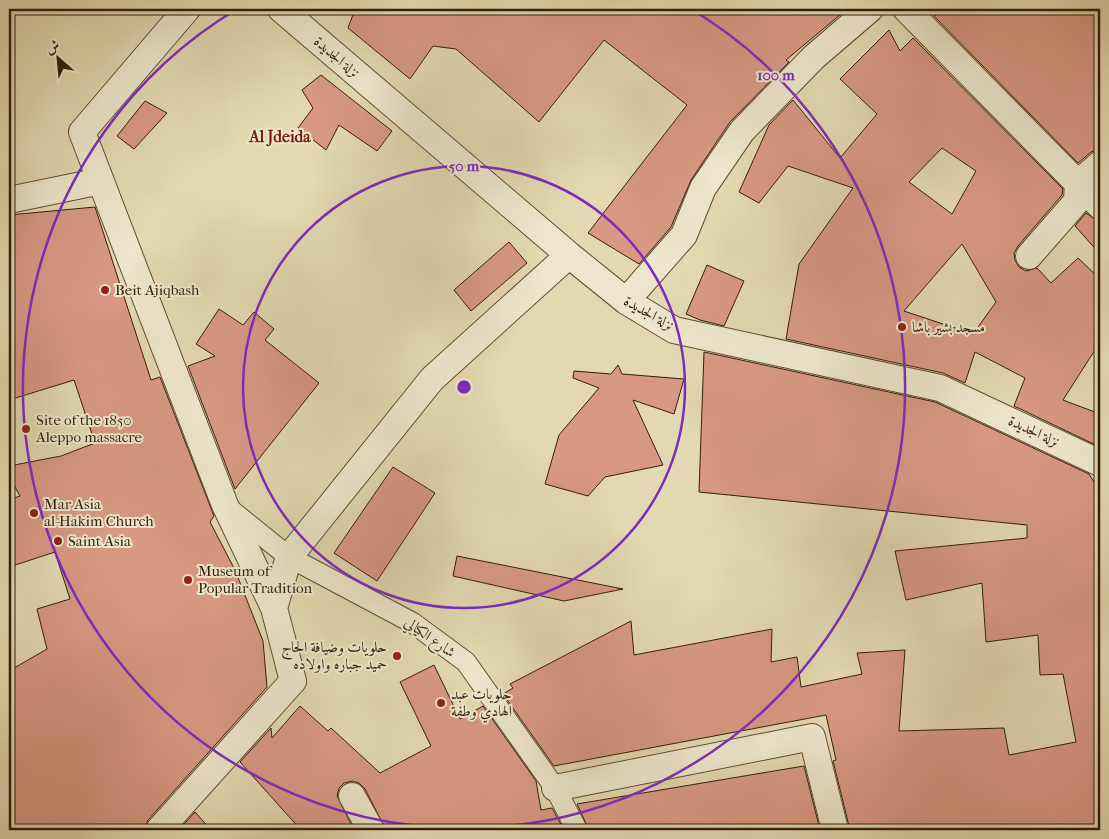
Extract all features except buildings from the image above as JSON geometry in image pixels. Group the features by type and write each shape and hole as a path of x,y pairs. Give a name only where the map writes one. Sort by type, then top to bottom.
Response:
{"street":[{"path":"160,830 293,681 274,608 225,504 82,132 187,9"},
{"name":"نزلة الجديدة","path":"280,9 568,255 626,302 674,330 940,388 1100,463"},
{"path":"626,302 684,234 703,188 742,131 814,58 870,9"},
{"path":"906,9 1100,206"},
{"path":"1029,256 1077,201 1078,184 1100,164"},
{"path":"9,200 101,181"},
{"path":"274,608 289,557 432,378 568,255"},
{"name":"شارع الكيالي","path":"225,504 289,557 413,623 466,662 555,788 577,830"},
{"path":"555,788 812,737 835,830"},
{"path":"352,796 371,830"}],"place":[{"name":"Beit Ajiqbash","path":"105,290"},
{"name":"مسجد بشير باشا","path":"902,327"},
{"name":"Site of the 1850 Aleppo massacre","path":"26,429"},
{"name":"Mar Asia al-Hakim Church","path":"34,513"},
{"name":"Saint Asia","path":"58,541"},
{"name":"Museum of Popular Tradition","path":"188,580"},
{"name":"حلويات وضيافة الحاج حميد جباره واولاده","path":"397,656"},
{"name":"حلويات عبد الهادي وطفة","path":"441,703"}],"district":[{"name":"Al Jdeida","path":"280,136"}]}
